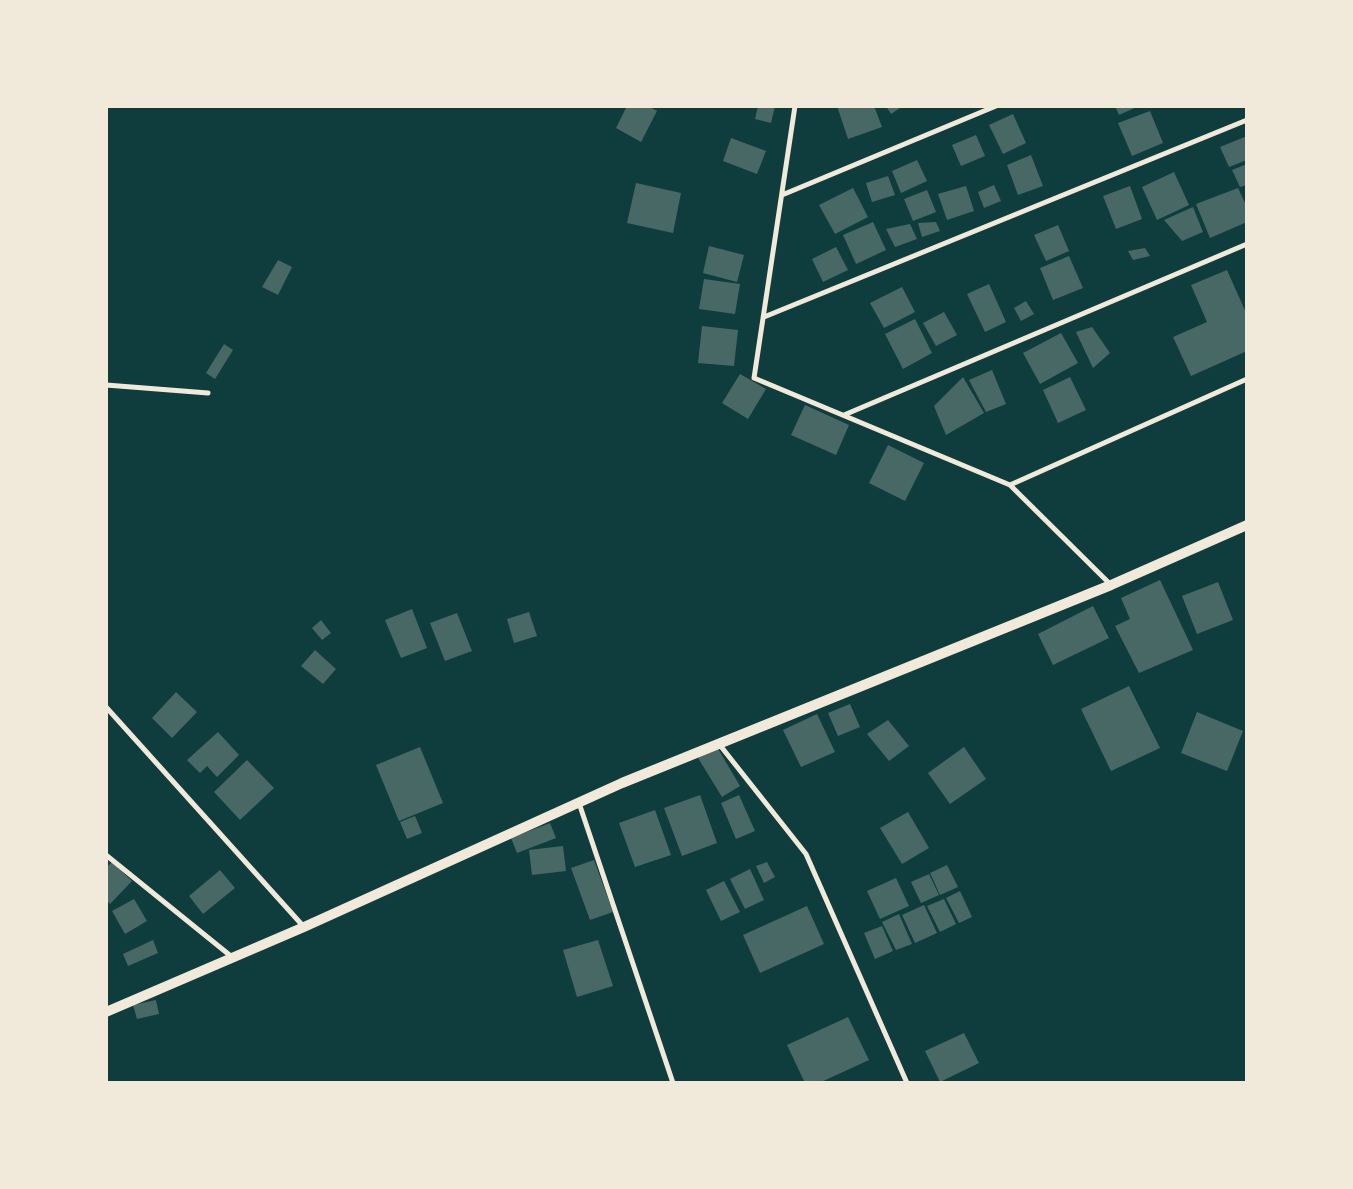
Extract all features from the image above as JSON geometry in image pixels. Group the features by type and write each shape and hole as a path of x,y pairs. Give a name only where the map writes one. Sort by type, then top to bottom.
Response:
{"main road":[{"path":"106,1012 304,927 579,803 719,744 1112,585 1247,525"}],"street":[{"path":"795,106 754,378 1010,485 1112,585"},
{"path":"782,195 996,106"},
{"path":"764,317 1247,120"},
{"path":"844,415 1247,244"},
{"path":"1010,485 1247,379"},
{"path":"106,385 208,393"},
{"path":"106,706 304,927"},
{"path":"719,744 806,854 907,1083"},
{"path":"579,803 673,1083"},
{"path":"106,855 233,958"}],"building":[{"path":"627,106 648,106 657,111 641,142 616,128"},
{"path":"758,106 775,106 771,123 755,119"},
{"path":"837,106 874,106 882,127 848,139"},
{"path":"886,106 903,106 891,114"},
{"path":"1115,106 1139,106 1119,115"},
{"path":"1150,111 1163,143 1132,156 1118,123"},
{"path":"1013,114 1026,143 1003,154 989,125"},
{"path":"976,135 985,156 961,166 952,145"},
{"path":"1247,136 1247,160 1229,167 1220,147"},
{"path":"731,138 766,151 757,174 723,161"},
{"path":"1031,155 1043,186 1018,195 1007,165"},
{"path":"917,160 927,181 901,193 892,171"},
{"path":"1247,164 1247,185 1240,187 1232,170"},
{"path":"1174,172 1189,205 1157,220 1142,187"},
{"path":"888,176 895,195 872,202 866,183"},
{"path":"636,183 681,193 673,233 627,223"},
{"path":"994,185 1001,201 984,208 978,192"},
{"path":"966,186 974,211 947,220 938,194"},
{"path":"1130,186 1142,219 1116,229 1103,196"},
{"path":"853,188 868,217 835,234 819,205"},
{"path":"1238,188 1247,207 1247,222 1210,238 1196,204"},
{"path":"927,190 936,212 913,221 904,199"},
{"path":"1193,207 1203,232 1182,241 1164,220"},
{"path":"873,222 886,250 856,264 843,235"},
{"path":"936,222 940,231 922,237 918,223"},
{"path":"910,224 917,239 895,247 886,229"},
{"path":"1058,225 1069,251 1046,261 1034,235"},
{"path":"709,246 744,255 737,282 703,273"},
{"path":"836,247 848,270 823,282 812,259"},
{"path":"1145,248 1150,256 1133,260 1128,251"},
{"path":"1069,256 1083,288 1053,300 1040,268"},
{"path":"278,260 292,267 278,295 262,287"},
{"path":"1227,270 1247,315 1247,351 1191,376 1173,337 1207,322 1191,285"},
{"path":"704,279 740,284 735,314 699,309"},
{"path":"989,284 1006,322 985,332 967,294"},
{"path":"902,287 915,312 884,328 870,303"},
{"path":"1026,301 1034,314 1021,321 1014,308"},
{"path":"944,312 957,335 936,346 923,323"},
{"path":"915,319 932,353 903,369 885,334"},
{"path":"702,326 738,330 734,366 698,363"},
{"path":"1092,327 1110,353 1093,368 1076,332"},
{"path":"1061,333 1078,363 1040,384 1023,353"},
{"path":"224,344 233,350 215,379 206,373"},
{"path":"992,370 1006,404 986,412 969,380"},
{"path":"740,374 766,389 748,419 722,403"},
{"path":"963,377 984,413 946,435 934,406"},
{"path":"1070,377 1086,410 1058,423 1043,390"},
{"path":"805,405 849,425 836,455 791,435"},
{"path":"888,445 924,463 905,501 869,483"},
{"path":"1160,580 1193,650 1139,673 1115,626 1130,619 1121,598"},
{"path":"1218,582 1233,620 1197,634 1182,596"},
{"path":"1093,606 1109,638 1053,665 1038,634"},
{"path":"412,609 427,648 401,658 385,620"},
{"path":"529,612 537,636 514,643 507,619"},
{"path":"457,613 472,651 445,661 430,623"},
{"path":"321,620 331,633 322,640 312,628"},
{"path":"315,650 336,669 323,684 301,666"},
{"path":"1129,686 1160,748 1111,771 1081,709"},
{"path":"176,692 197,712 172,738 152,718"},
{"path":"850,704 860,727 838,736 828,713"},
{"path":"1197,712 1243,731 1227,771 1181,753"},
{"path":"817,714 835,752 801,767 783,730"},
{"path":"888,720 909,746 889,761 867,734"},
{"path":"218,732 239,755 217,777 207,766 200,773 187,760"},
{"path":"420,747 443,803 399,821 376,765"},
{"path":"717,747 740,786 722,797 698,758"},
{"path":"964,747 986,779 950,804 928,773"},
{"path":"247,760 274,788 240,820 214,792"},
{"path":"700,795 717,843 682,856 664,808"},
{"path":"739,795 755,831 736,839 721,803"},
{"path":"655,810 671,855 635,867 619,823"},
{"path":"908,812 929,848 902,864 880,828"},
{"path":"415,816 422,833 407,839 400,822"},
{"path":"550,823 556,838 517,853 511,838"},
{"path":"563,846 566,871 532,875 529,850"},
{"path":"594,860 613,912 590,920 571,868"},
{"path":"112,862 132,881 110,904 106,900 106,868"},
{"path":"767,862 775,877 764,883 756,866"},
{"path":"947,865 958,887 940,895 930,873"},
{"path":"750,869 764,900 745,909 730,879"},
{"path":"220,870 235,888 203,914 189,896"},
{"path":"929,874 939,895 921,903 911,882"},
{"path":"896,878 909,906 880,919 867,891"},
{"path":"724,881 740,912 721,921 706,890"},
{"path":"960,891 972,917 959,923 946,898"},
{"path":"134,899 147,921 125,934 112,911"},
{"path":"944,899 956,924 940,932 927,906"},
{"path":"924,905 937,933 915,943 902,915"},
{"path":"807,906 824,944 760,973 743,935"},
{"path":"899,914 912,944 896,950 882,922"},
{"path":"882,926 893,951 875,959 864,933"},
{"path":"153,940 158,953 128,966 123,954"},
{"path":"598,940 613,986 577,997 563,950"},
{"path":"156,1000 159,1014 137,1019 133,1005"},
{"path":"848,1017 869,1060 819,1083 805,1083 787,1045"},
{"path":"964,1033 979,1063 940,1082 925,1051"}]}
